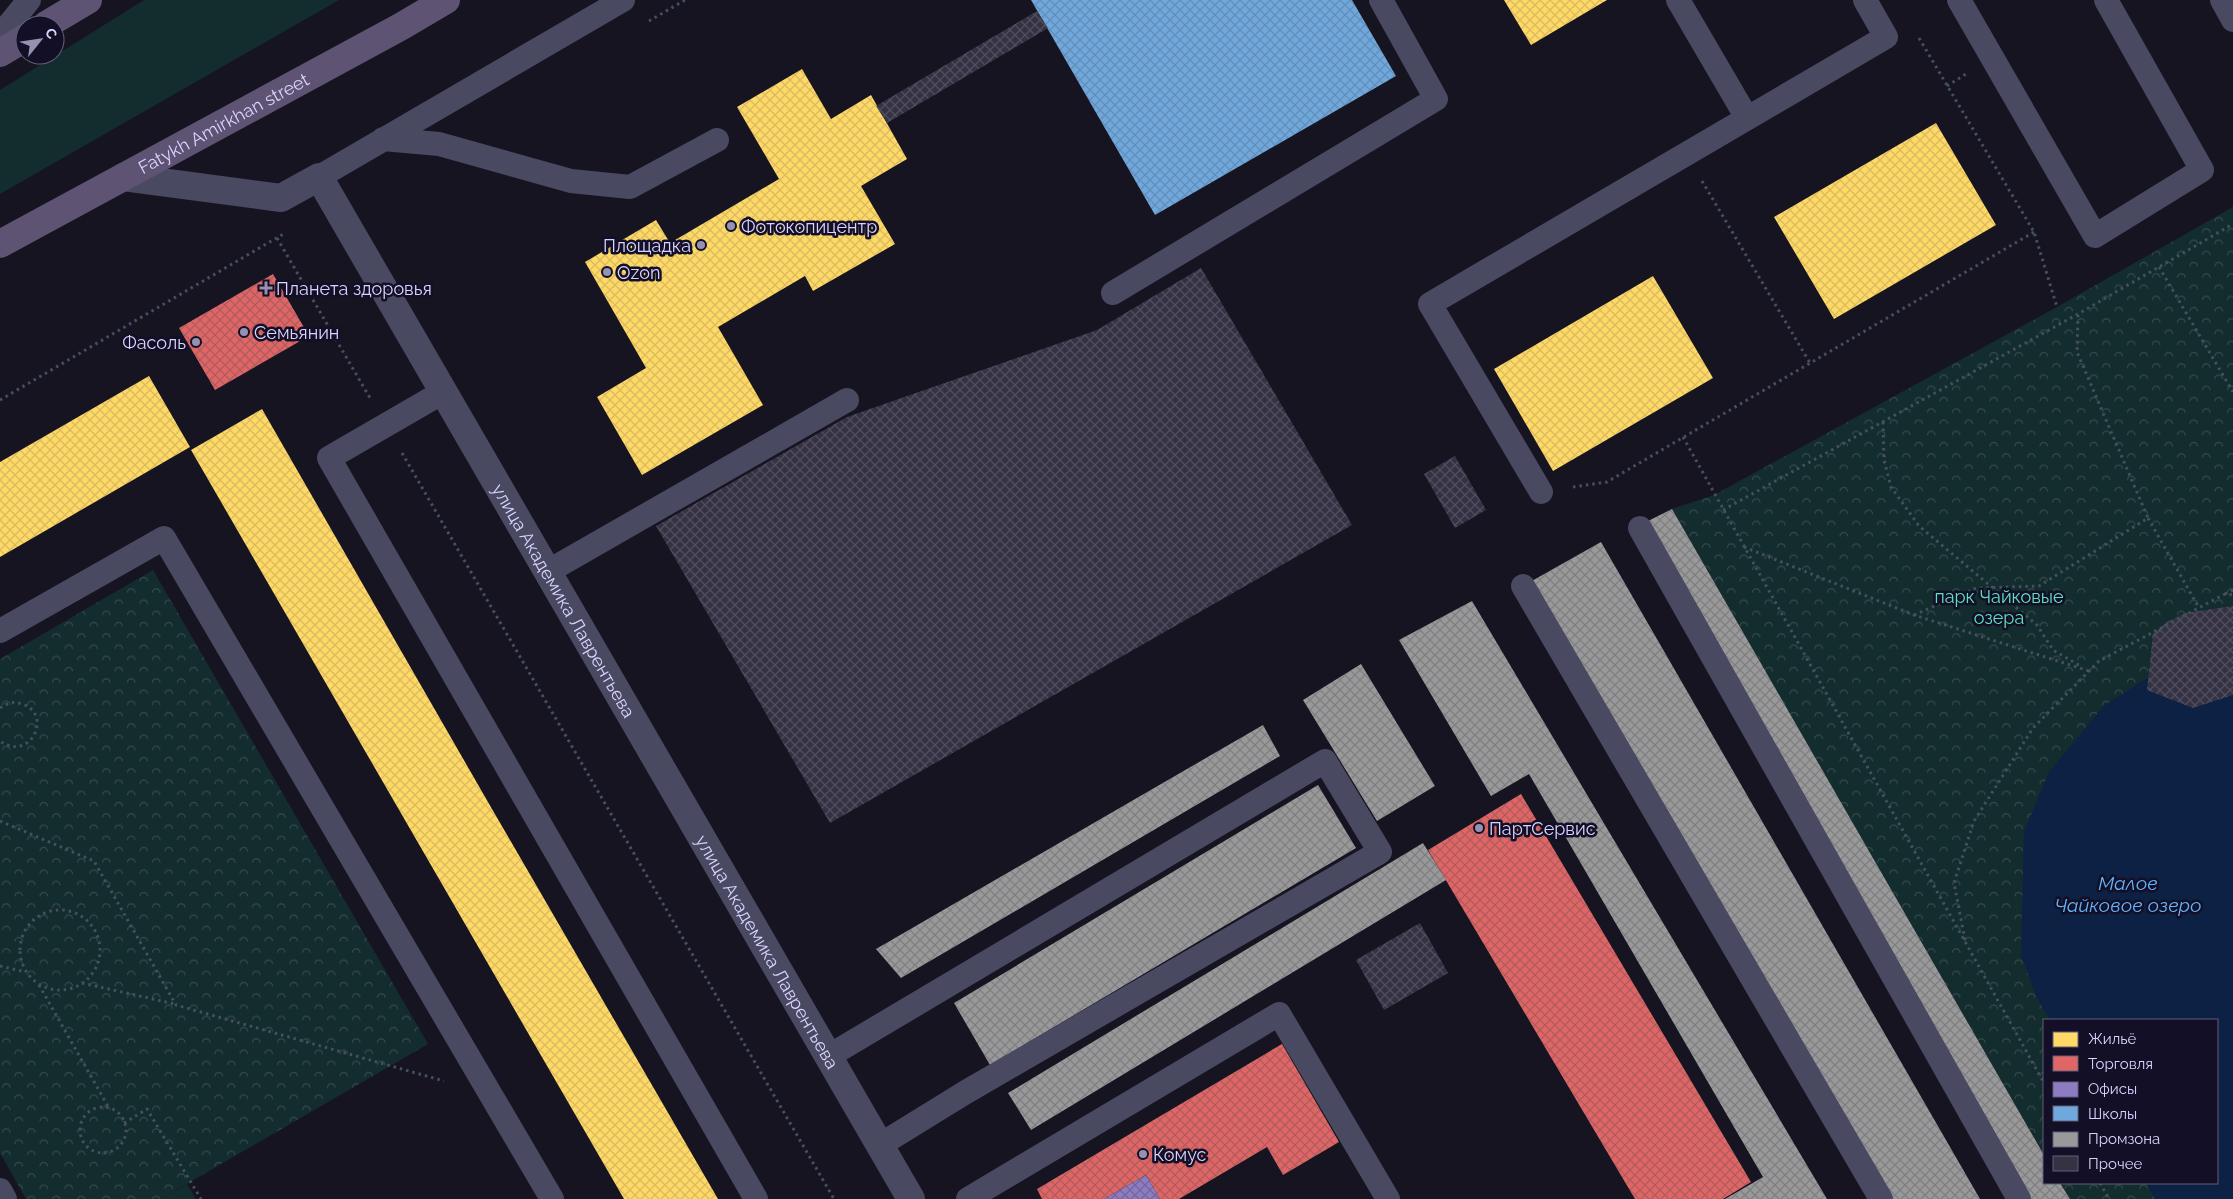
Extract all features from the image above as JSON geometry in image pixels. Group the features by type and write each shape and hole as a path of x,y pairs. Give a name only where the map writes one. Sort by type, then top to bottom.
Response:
{"main road":[{"path":"63,15 88,0"},
{"path":"402,26 424,0"},
{"name":"Fatykh Amirkhan street","path":"0,244 402,26 446,0"},
{"path":"0,52 15,44"}],"street":[{"path":"123,177 281,198 319,177"},
{"name":"улица Академика Лаврентьева","path":"319,177 911,1199"}],"lane":[{"path":"0,36 29,0"},
{"path":"319,177 623,0"},
{"path":"1113,293 1436,99 1381,0"},
{"path":"1678,0 1747,118"},
{"path":"1541,492 1430,304 1886,36 1865,0"},
{"path":"1959,0 2095,236 2202,170 2106,0"},
{"path":"2222,0 2233,20"},
{"path":"383,139 439,144 570,181 630,187 717,140"},
{"path":"443,392 329,458 756,1199"},
{"path":"547,572 847,400"},
{"path":"1640,528 2019,1199"},
{"path":"0,631 164,538 552,1199"},
{"path":"1523,586 1881,1199"},
{"path":"829,1056 1325,761 1380,852 966,1092 880,1145"},
{"path":"968,1199 994,1193 1279,1014 1388,1199"},
{"path":"0,1190 5,1199"}],"path":[{"path":"1886,36 1911,23 2034,232 2056,307"},
{"path":"1686,154 1810,363"},
{"path":"1723,510 2078,314 2233,224"},
{"path":"1541,492 1607,482 2034,232"},
{"path":"0,400 277,238 834,1199"},
{"path":"2159,267 2233,392"},
{"path":"2078,314 2077,352 2148,518 2199,608"},
{"path":"1883,422 1884,460 1891,487 1919,526 2037,625 2052,650 2089,670"},
{"path":"1683,437 2043,1081"},
{"path":"1914,615 1976,588 2038,586 2148,518"},
{"path":"1743,546 1914,615 2089,670"},
{"path":"1966,943 1954,883 1974,821 2033,728 2099,661 2233,590"},
{"path":"2225,594 2233,595"},
{"path":"0,708 13,702 26,706 32,710 37,723 33,737 22,745 14,747 0,741"},
{"path":"0,820 94,861 176,1004"},
{"path":"39,984 52,989 69,989 82,983 95,968 99,957 100,943 93,927 81,916 67,910 50,910 36,916 26,926 20,942 20,958 27,972 39,984 109,1108 121,1116 124,1123 124,1138 121,1145 115,1150 100,1153 86,1146 80,1132 83,1118 94,1109 109,1108"},
{"path":"0,966 27,972"},
{"path":"82,983 176,1004 491,1094"},
{"path":"124,1123 147,1109 201,1199"},
{"path":"2101,1184 2109,1199"}],"green space":[{"path":"144,0 339,0 0,194 0,90 40,65 65,65 65,49"},
{"name":"парк Чайковые озера","path":"2233,207 2233,1199 2070,1199 2061,1184 2218,1184 2218,1019 2043,1019 2043,1153 1672,509 1714,495 2057,307"},
{"path":"153,570 428,1044 161,1199 26,1199 0,1153 0,659"},
{"path":"187,1184 196,1199 161,1199"}],"water":[{"name":"Малое Чайковое озеро","path":"2233,649 2233,1199 2155,1199 2147,1184 2218,1184 2218,1019 2049,1019 2037,998 2021,955 2024,832 2049,772 2104,706 2161,669"}],"building: Жильё":[{"path":"1504,0 1607,0 1531,45"},
{"path":"802,69 831,119 871,95 907,159 861,186 895,244 813,291 805,276 718,327 763,405 642,475 597,397 646,368 585,262 656,220 670,243 779,179 737,107"},
{"path":"1936,123 1996,225 1834,319 1774,217"},
{"path":"1653,276 1713,378 1553,471 1494,369"},
{"path":"149,376 190,447 0,557 0,462"},
{"path":"262,409 718,1199 624,1199 191,450"}],"building: Торговля":[{"name":"Семьянин","path":"273,274 309,336 215,390 179,328"},
{"path":"1521,794 1751,1182 1723,1199 1635,1199 1428,850"},
{"path":"1282,1044 1339,1142 1283,1175 1267,1147 1179,1199 1160,1199 1146,1175 1104,1199 1042,1199 1037,1189"}],"building: Офисы":[{"path":"1146,1175 1160,1199 1104,1199"}],"building: Школы":[{"path":"1031,0 1352,0 1396,76 1155,215"}],"building: Промзона":[{"path":"1672,509 2043,1153 2043,1184 2061,1184 2070,1199 2025,1199 1638,526"},
{"path":"1601,542 1980,1199 1886,1199 1530,582"},
{"path":"1472,601 1827,1199 1725,1199 1763,1177 1529,774 1491,796 1399,640"},
{"path":"1361,664 1435,786 1377,821 1303,700"},
{"path":"1263,725 1280,756 901,978 876,949"},
{"path":"1318,785 1356,848 990,1065 954,1003"},
{"path":"1423,843 1446,880 1031,1130 1008,1093"}],"building: Прочее":[{"path":"1037,11 1048,28 887,123 876,106"},
{"path":"1201,268 1352,525 830,823 656,526 847,417 1097,330"},
{"path":"1455,456 1486,510 1455,528 1424,474"},
{"path":"2233,606 2233,695 2193,708 2147,690 2153,634 2167,622 2185,613"},
{"path":"1420,923 1448,973 1384,1010 1356,960"}],"place":[{"name":"Фотокопицентр","path":"731,226"},
{"name":"Площадка","path":"701,245"},
{"name":"Ozon","path":"607,272"},
{"name":"Планета здоровья","path":"266,288"},
{"name":"Семьянин","path":"244,332"},
{"name":"Фасоль","path":"196,342"},
{"name":"ПартСервис","path":"1479,828"},
{"name":"Комус","path":"1143,1154"}]}
